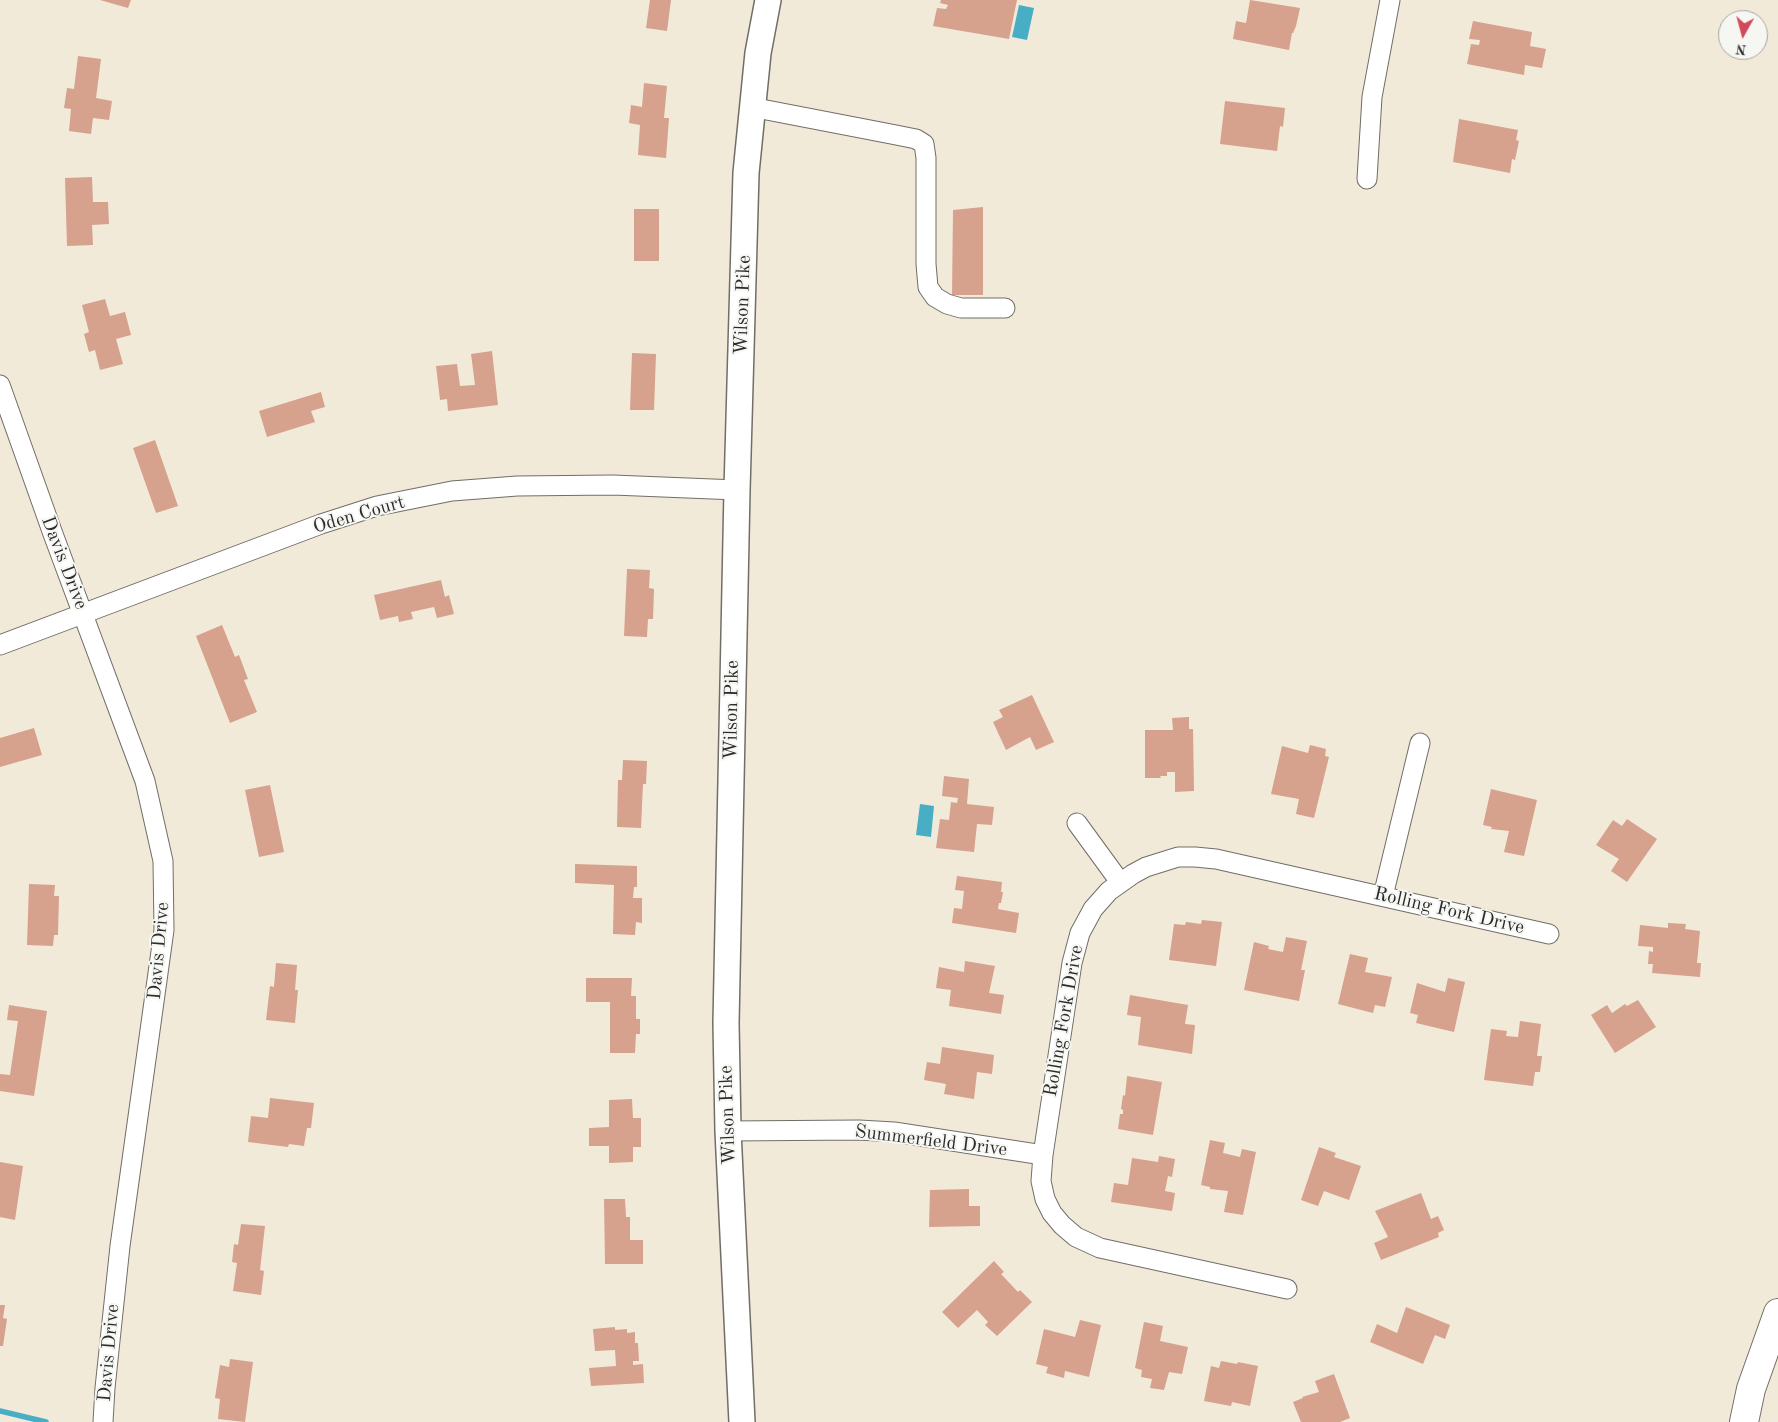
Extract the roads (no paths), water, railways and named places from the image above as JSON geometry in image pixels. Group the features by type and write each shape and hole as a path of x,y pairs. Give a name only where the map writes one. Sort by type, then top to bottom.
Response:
{"highway":[{"path":"1744,1422 1751,1389 1778,1312"}],"main road":[{"name":"Wilson Pike","path":"742,1422 728,1131 726,1024 737,490 746,173 751,107 758,53 768,0"}],"street":[{"path":"1367,179 1372,97 1390,0"},
{"path":"751,107 916,139 924,144 926,158 926,264 928,287 935,298 961,308 1005,308"},
{"name":"Davis Drive","path":"0,385 145,781 164,864 164,930 120,1246 104,1388 103,1422"},
{"name":"Oden Court","path":"0,644 330,521 377,506 452,491 517,486 613,485 737,490"},
{"path":"1384,896 1420,742"},
{"path":"1077,824 1120,882"},
{"name":"Rolling Fork Drive","path":"1287,1289 1100,1248 1085,1242 1062,1225 1052,1213 1045,1199 1041,1181 1043,1155 1074,950 1083,925 1101,898 1120,882 1139,871 1161,862 1195,857 1216,859 1549,934"},
{"name":"Summerfield Drive","path":"728,1131 859,1130 894,1132 1043,1155"}],"water":[{"path":"1019,5 1034,8 1027,40 1012,37"},
{"path":"920,804 934,806 931,837 916,835"}],"waterway":[{"path":"0,1411 46,1422"}]}
